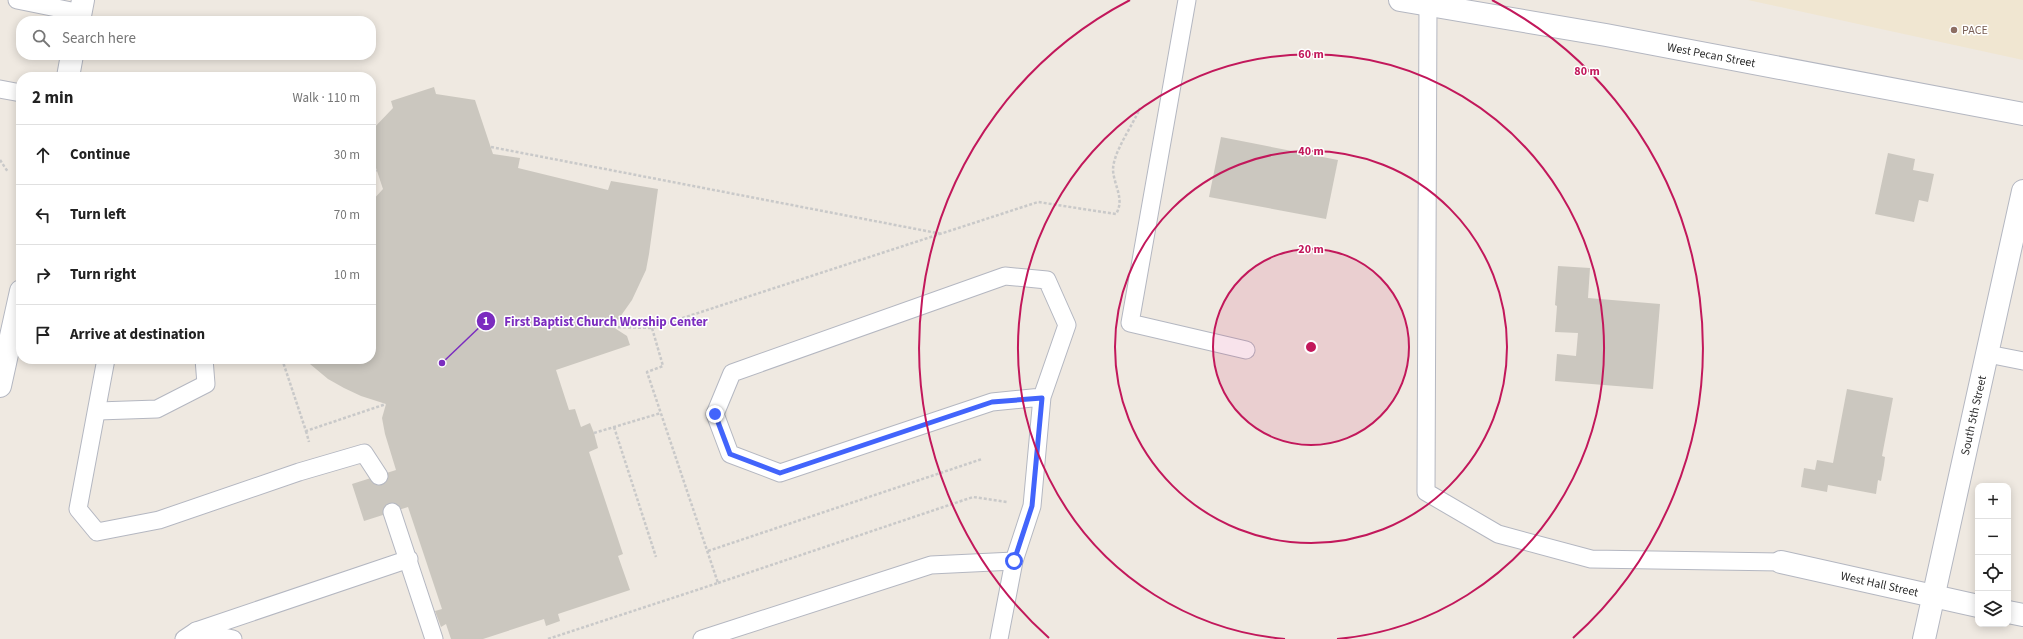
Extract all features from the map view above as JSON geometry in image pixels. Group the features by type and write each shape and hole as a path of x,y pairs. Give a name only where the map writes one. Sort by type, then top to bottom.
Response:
{"street":[{"name":"West Pecan Street","path":"1400,0 1606,35 2023,114"},
{"path":"69,72 71,60"},
{"name":"South 5th Street","path":"1924,639 2023,191"},
{"path":"0,386 16,313"},
{"name":"West Hall Street","path":"1781,562 1975,605"},
{"path":"2011,613 2023,616"}],"lane":[{"path":"17,0 81,11"},
{"path":"1187,0 1130,323 1246,350"},
{"path":"1428,5 1426,492 1498,534 1591,559 1781,562"},
{"path":"0,89 16,92"},
{"path":"999,639 1014,561 1032,506 1042,398 1067,325 1046,280 1005,276 732,373 715,414 730,454 780,473 992,402 1042,398"},
{"path":"1988,354 2023,361"},
{"path":"105,364 98,411 78,510 97,532 159,520 299,472 364,453 379,476"},
{"path":"98,411 157,410 206,384 204,364"},
{"path":"392,512 409,559 434,639"},
{"path":"190,635 409,559"},
{"path":"702,639 931,565 1014,561"},
{"path":"190,635 233,639"}],"path":[{"path":"491,147 942,234"},
{"path":"0,160 8,172"},
{"path":"613,327 652,328"},
{"path":"284,364 306,431 386,404"},
{"path":"594,433 661,413"},
{"path":"614,427 656,557"},
{"path":"708,551 982,459"},
{"path":"718,583 973,497 1032,506"}],"shaded area":[{"name":"PACE","path":"1748,0 2023,0 2023,60"}],"building":[{"path":"434,87 436,94 475,100 493,154 520,158 518,168 608,190 611,181 658,189 646,270 632,300 613,327 627,336 630,345 556,370 569,410 575,409 581,427 590,423 594,433 598,448 589,452 623,554 618,556 630,590 558,614 560,621 546,626 544,619 483,639 451,639 446,624 441,627 435,611 442,609 408,507 364,521 352,484 396,470 385,434 382,418 386,404 361,396 344,388 328,379 310,364 376,364 376,197 383,189 376,168 376,126 393,108 391,101"},
{"path":"1221,137 1338,160 1326,219 1209,197"},
{"path":"1888,153 1915,159 1913,170 1934,174 1928,202 1919,200 1914,222 1875,214"},
{"path":"1558,266 1590,268 1588,298 1660,304 1653,389 1555,381 1557,354 1576,356 1578,333 1555,332 1557,306 1555,305"},
{"path":"1847,389 1893,398 1882,456 1885,457 1884,465 1881,481 1878,480 1876,494 1828,485 1827,492 1801,487 1804,468 1815,470 1817,460 1833,463"}],"place":[{"name":"PACE","path":"1954,30"},
{"name":"First Baptist Church Worship Center","path":"442,363"}],"route":[{"path":"715,414 730,454 780,473 992,402 1042,398 1032,506 1014,561"}]}
